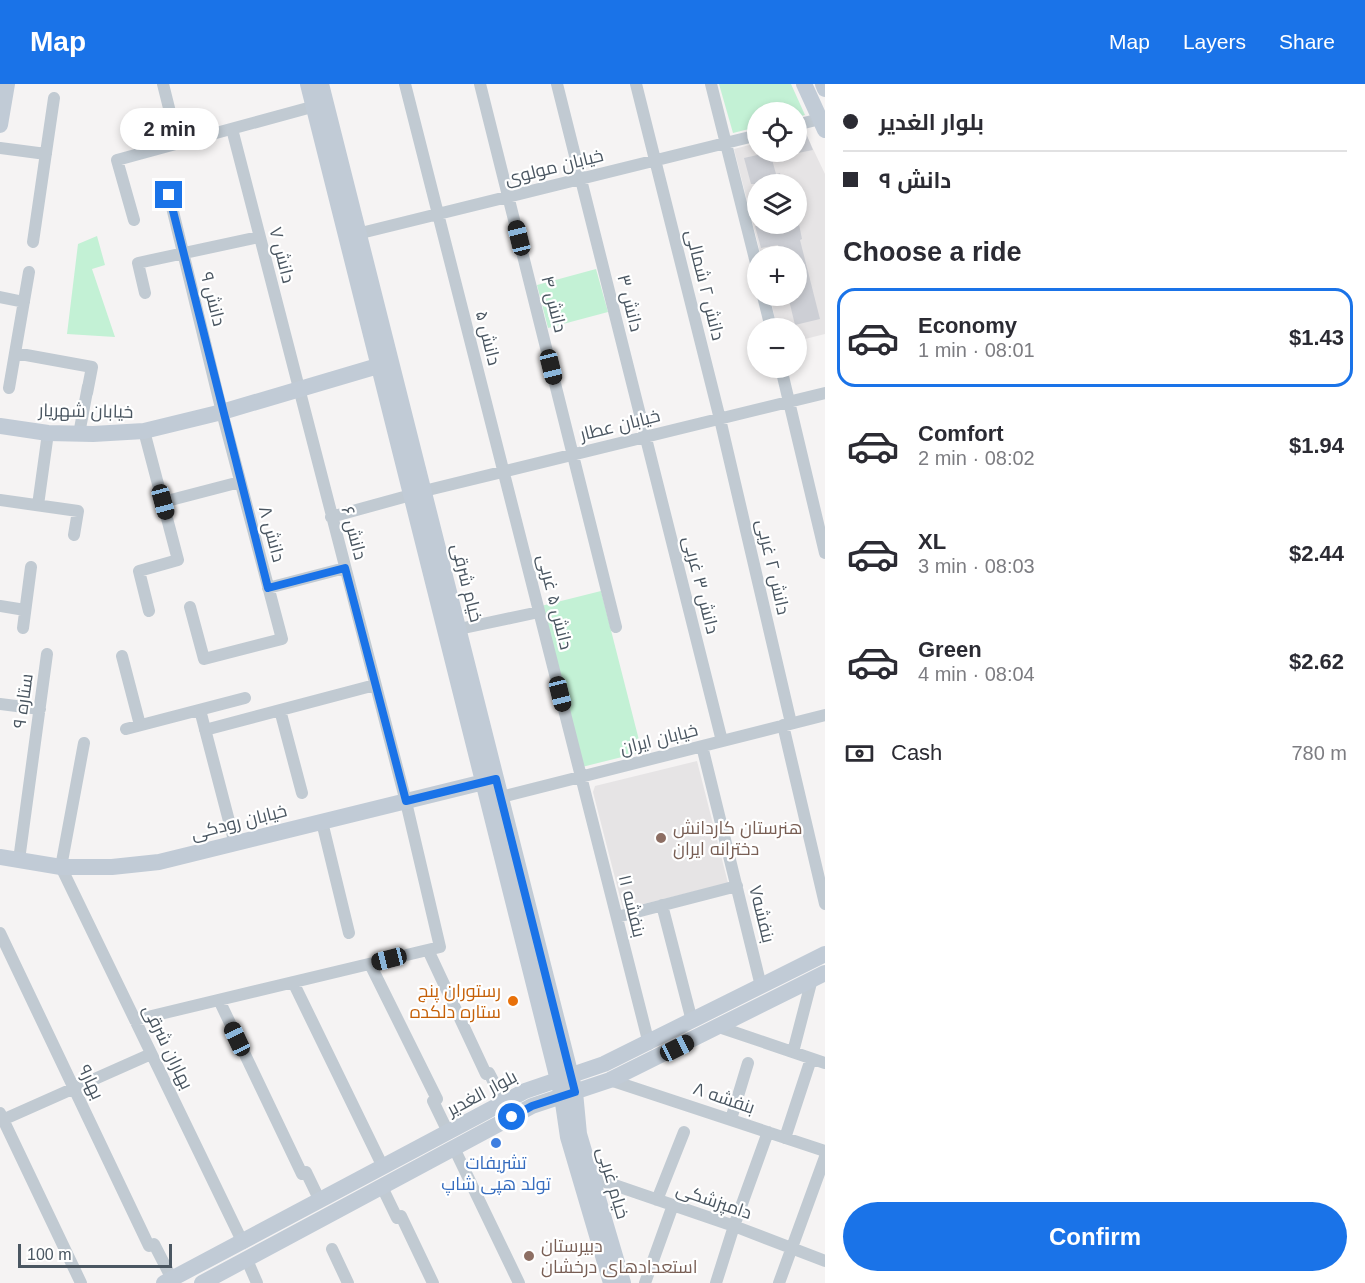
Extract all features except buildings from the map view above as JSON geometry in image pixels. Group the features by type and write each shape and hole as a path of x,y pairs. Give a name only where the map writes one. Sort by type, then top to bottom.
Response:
{"street":[{"path":"0,125 6,84"},
{"path":"163,84 178,144"},
{"name":"خیام شرقی","path":"308,84 320,104 567,1086"},
{"name":"خیام شرقی","path":"320,104 321,84"},
{"name":"دانش ۵","path":"405,84 504,472"},
{"name":"دانش ۴","path":"480,84 616,627"},
{"name":"دانش ۳","path":"557,84 645,437"},
{"name":"دانش ۲ شمالی","path":"636,84 720,419"},
{"path":"711,84 752,246"},
{"path":"804,84 823,124 807,125"},
{"path":"823,84 825,89"},
{"path":"33,242 54,98"},
{"path":"134,220 117,160 320,104"},
{"name":"دانش ۷","path":"232,129 297,390"},
{"name":"خیابان مولوی","path":"353,235 747,137"},
{"path":"0,148 46,154"},
{"name":"دانش ۹","path":"169,195 222,412"},
{"path":"145,293 138,263 259,237"},
{"path":"9,388 29,272"},
{"path":"0,297 24,302"},
{"path":"15,353 92,367"},
{"name":"خیابان شهریار","path":"0,426 48,433 144,431 222,412 385,364"},
{"path":"87,393 92,367"},
{"path":"80,434 92,367"},
{"path":"783,378 825,554"},
{"name":"دانش ۶","path":"297,390 406,801 434,949 486,1074 489,1073 504,1102"},
{"name":"خیابان عطار","path":"331,517 417,493 825,393"},
{"name":"دانش ۸","path":"190,607 204,659 282,639 222,412"},
{"name":"دانش ۲ غربی","path":"720,419 825,904"},
{"path":"144,431 178,560 139,571 149,610"},
{"path":"38,505 48,433"},
{"name":"دانش ۳ غربی","path":"645,437 722,741"},
{"name":"دانش ۵ غربی","path":"504,472 581,777"},
{"path":"163,502 240,482"},
{"path":"0,500 78,511 74,535"},
{"path":"22,628 31,567"},
{"path":"268,588 345,568"},
{"path":"0,606 25,610"},
{"path":"452,630 539,612"},
{"name":"ستاره ۹","path":"19,860 47,654"},
{"path":"122,656 140,726"},
{"path":"205,730 375,685"},
{"path":"126,729 245,698"},
{"path":"0,704 40,709"},
{"path":"200,710 235,844"},
{"path":"280,710 302,793"},
{"name":"خیابان ایران","path":"501,797 825,715"},
{"path":"61,867 84,743"},
{"name":"بنفشه۷","path":"702,746 761,986"},
{"name":"بنفشه ۱۱","path":"581,777 649,1044"},
{"name":"خیام شرقی","path":"490,781 501,797 567,1086"},
{"name":"خیابان رودکی","path":"0,857 61,867 112,867 159,862 490,781"},
{"path":"322,822 349,933"},
{"name":"بهاران شرقی","path":"61,867 243,1243"},
{"path":"617,917 736,886"},
{"path":"662,905 692,1022"},
{"name":"بهار۹","path":"0,933 149,1246 154,1244 168,1281"},
{"path":"135,1020 434,949"},
{"name":"بلوار الغدیر","path":"202,1283 532,1106 604,1064 649,1044 825,954"},
{"path":"370,964 437,1099 433,1101 448,1132"},
{"path":"793,1052 819,976"},
{"name":"بلوار الغدیر","path":"168,1281 525,1091 610,1080 819,976"},
{"path":"293,982 383,1167"},
{"path":"219,1000 302,1174 306,1173 320,1201"},
{"path":"719,1027 825,1063"},
{"path":"81,1283 1,1118 151,1054"},
{"path":"785,1138 811,1059"},
{"path":"731,1119 748,1064"},
{"name":"بنفشه ۸","path":"610,1080 825,1151"},
{"name":"خیام غربی","path":"567,1086 623,1283"},
{"name":"خیام غربی","path":"567,1086 568,1137 610,1283"},
{"path":"657,1200 684,1132"},
{"path":"716,1283 768,1132"},
{"path":"454,1148 519,1283"},
{"path":"779,1283 825,1157"},
{"name":"دامپزشکی","path":"591,1177 734,1226 825,1261"},
{"path":"382,1187 397,1218 401,1216 433,1283"},
{"path":"645,1283 674,1205"},
{"path":"243,1243 247,1260 257,1283"},
{"path":"332,1250 348,1283"}],"shaded area":[{"path":"807,136 825,174 825,334 807,338 807,318 775,318 772,306 807,306 807,246 758,246 755,234 807,234 807,174 747,174 747,201 734,149 747,146 747,162 807,162"},
{"name":"هنرستان کاردانش دخترانه ایران","path":"697,761 728,883 623,909 593,792 595,786"}],"green space":[{"path":"719,84 791,84 799,102 747,102 747,130 733,133"},
{"path":"97,236 105,265 92,269 115,337 67,334 78,244"},
{"path":"596,269 608,312 548,328 537,285"},
{"path":"601,591 642,752 582,767 541,606"}],"place":[{"name":"هنرستان کاردانش دخترانه ایران","path":"661,838"},
{"name":"رستوران پنج ستاره دلکده","path":"513,1001"},
{"name":"تشریفات تولد هپی شاپ","path":"496,1143"},
{"name":"دبیرستان استعدادهای درخشان","path":"529,1256"}],"route":[{"path":"169,195 268,588 345,568 406,801 496,779 575,1092 532,1106 512,1117"}]}
